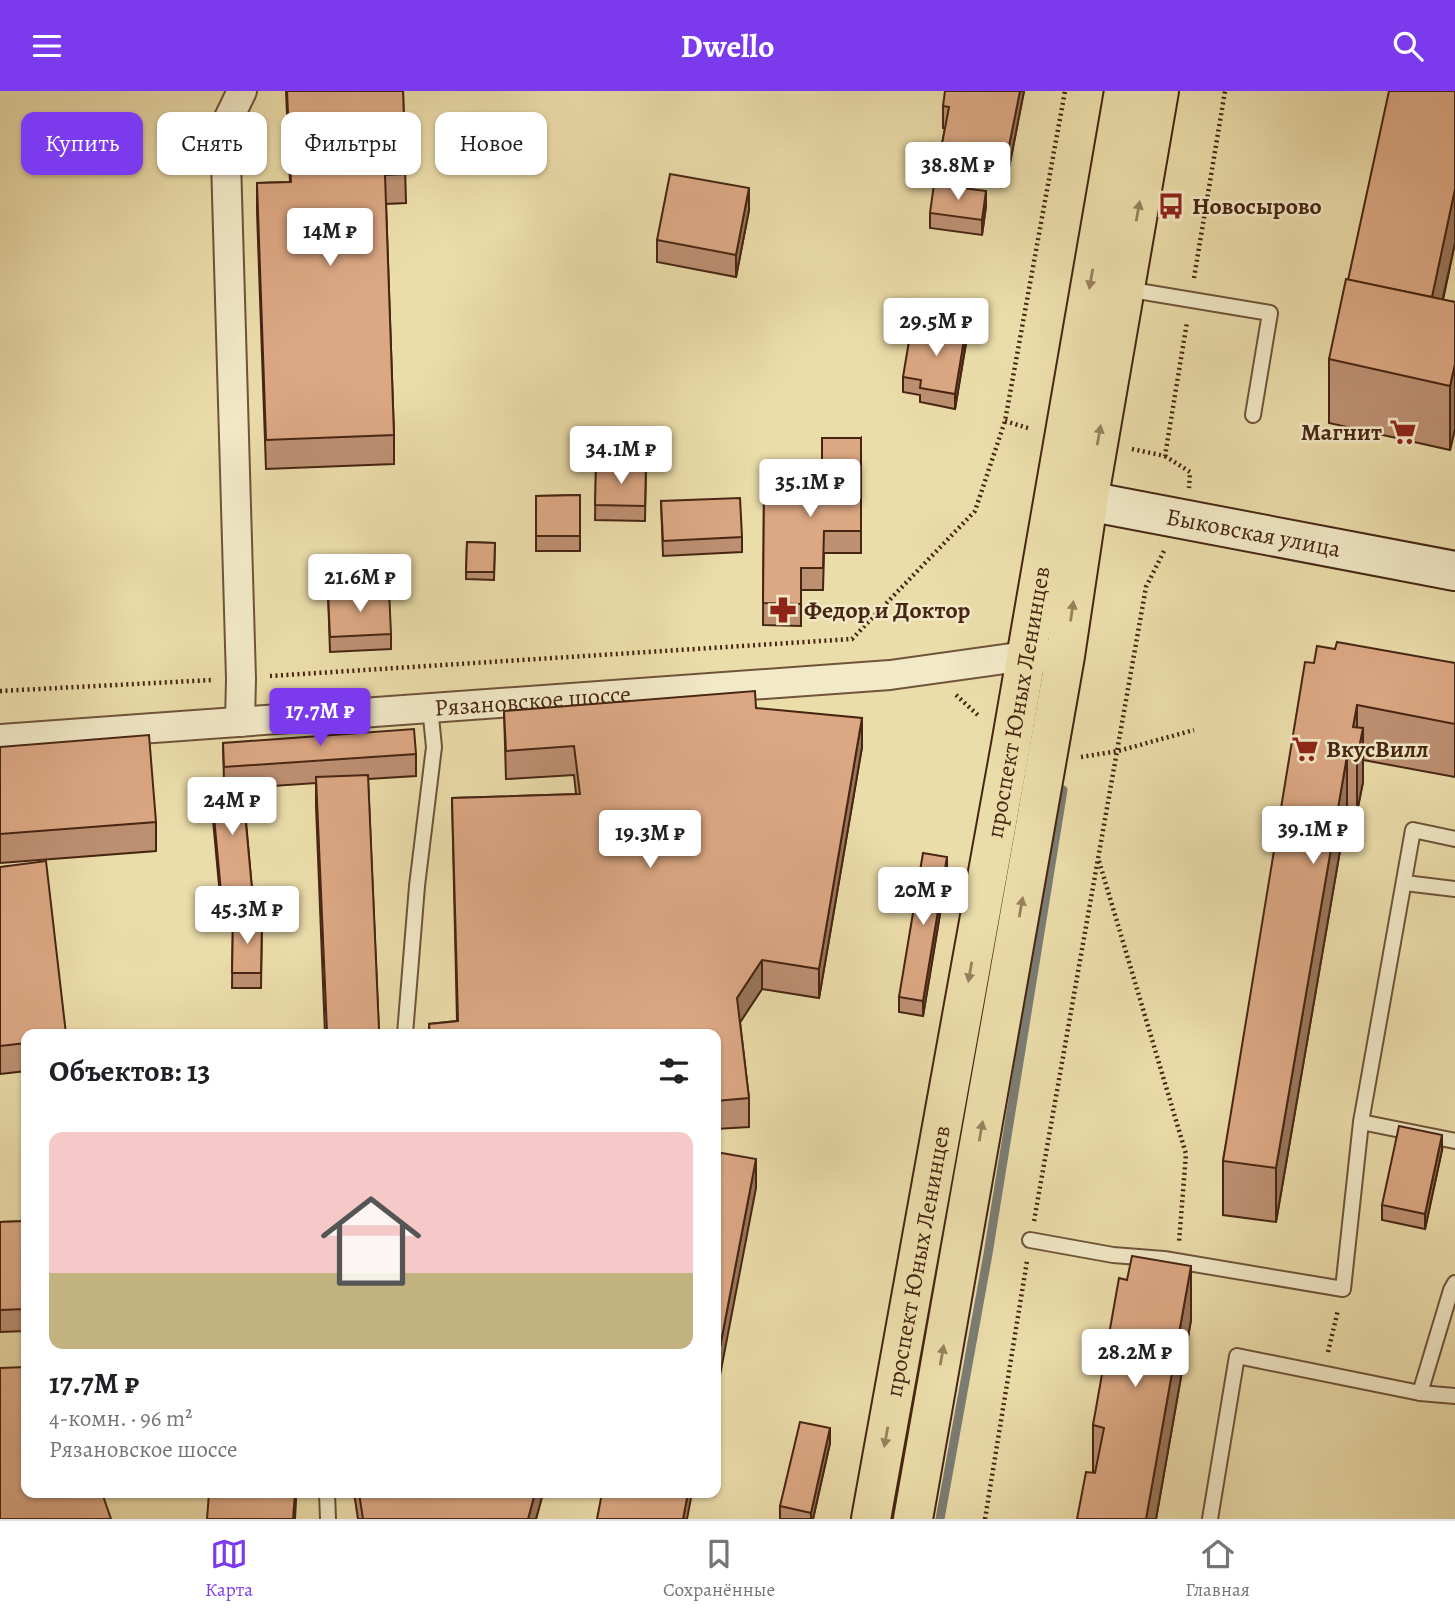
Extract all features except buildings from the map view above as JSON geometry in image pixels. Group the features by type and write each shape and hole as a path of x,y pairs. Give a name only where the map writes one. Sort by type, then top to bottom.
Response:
{"main road":[{"name":"проспект Юных Ленинцев","path":"913,1519 1065,656 1071,498 1124,91"},
{"name":"проспект Юных Ленинцев","path":"1080,440 1125,289 1159,91"},
{"name":"проспект Юных Ленинцев","path":"871,1519 1026,656 1071,498"}],"street":[{"path":"240,722 225,126 242,91"},
{"name":"Быковская улица","path":"1071,498 1455,571"},
{"name":"Рязановское шоссе","path":"0,739 901,674 1026,656 1065,656"}],"lane":[{"path":"1125,289 1270,313 1253,415"},
{"path":"405,1029 417,886 434,747 430,707"},
{"path":"1030,1240 1343,1289 1361,1122 1413,830 1455,839"},
{"path":"1405,883 1455,889"},
{"path":"1361,1122 1455,1141"},
{"path":"1420,1393 1455,1283"},
{"path":"1210,1519 1237,1356 1420,1393 1455,1396"},
{"path":"327,1498 328,1519"}],"path":[{"path":"0,691 241,679 852,639 975,511 1004,421 1065,91"},
{"path":"1165,456 1225,91"},
{"path":"985,1519 1030,1240 1146,587 1180,518 1191,483 1190,472 1165,456 1080,440 1004,421"},
{"path":"1048,752 1077,758 1118,751 1194,730"},
{"path":"1098,860 1186,1154 1179,1243"},
{"path":"1323,1373 1343,1289"}],"waterway":[{"path":"940,1519 988,1254 1063,790"}],"place":[{"name":"Новосырово","path":"1171,206"},
{"name":"Магнит","path":"1403,432"},
{"name":"Федор и Доктор","path":"783,610"},
{"name":"ВкусВилл","path":"1305,749"}]}
